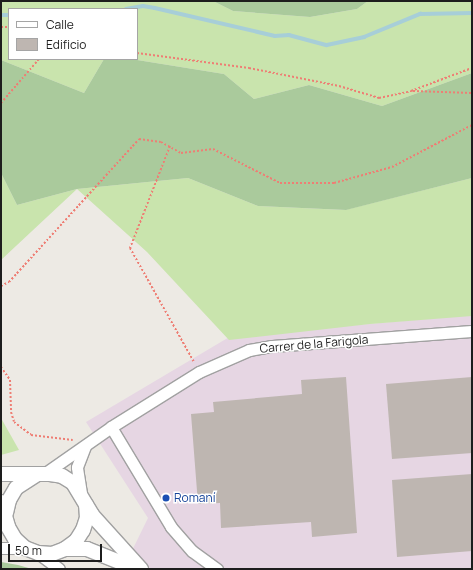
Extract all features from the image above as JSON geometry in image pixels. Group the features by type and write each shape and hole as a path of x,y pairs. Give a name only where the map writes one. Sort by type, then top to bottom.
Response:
{"street":[{"name":"Carrer de la Farigola","path":"41,474 111,427 199,372 226,358 271,346 472,331"},
{"path":"111,427 171,527 192,551 216,569"},
{"path":"1,548 52,554 65,549 76,541 83,530 87,518 77,467 86,444"},
{"path":"1,474 41,474 62,476 84,499 141,569"},
{"path":"41,474 16,488 9,500 4,515 15,539 59,569"},
{"path":"65,549 96,551 137,569"}],"path":[{"path":"138,53 249,68 340,86 379,98 411,91 472,68"},
{"path":"1,103 38,60"},
{"path":"411,91 472,93"},
{"path":"1,286 9,282 139,139 161,142 181,153 213,149 280,183 334,183 392,167 472,125"},
{"path":"170,146 130,248 199,372"},
{"path":"1,367 10,380 11,412 14,422 23,430 32,435 64,438 86,444"}],"shaded area":[{"path":"472,315 472,569 123,569 148,518 86,422 231,336"}],"green space":[{"path":"1,1 213,1 233,11 310,17 357,9 368,1 472,1 472,73 382,106 309,85 254,99 224,74 137,60 138,8 8,8 8,60 103,60 84,93 1,60"},
{"path":"213,1 368,1 357,9 310,17 233,11"},
{"path":"1,60 84,93 103,60 137,60 224,74 254,99 309,85 382,106 472,73 472,178 346,210 258,206 188,178 77,189 17,205 1,173"},
{"path":"1,173 17,205 77,189 1,260"},
{"path":"188,178 258,206 345,210 472,178 472,316 370,324 229,340 147,252 77,189"},
{"path":"1,418 19,450 1,455"},
{"path":"1,562 18,565 32,569 1,569"}],"building":[{"path":"346,377 357,533 312,537 311,522 221,528 220,503 198,504 191,414 214,412 213,402 302,394 301,380"},
{"path":"472,377 472,453 392,459 386,384"},
{"path":"472,474 472,551 397,557 392,480"}],"waterway":[{"path":"132,8 143,6 155,8 275,36 289,35 327,45 364,37 420,14 472,13"},
{"path":"1,15 8,15"}],"place":[{"name":"Romaní","path":"166,498"}]}
